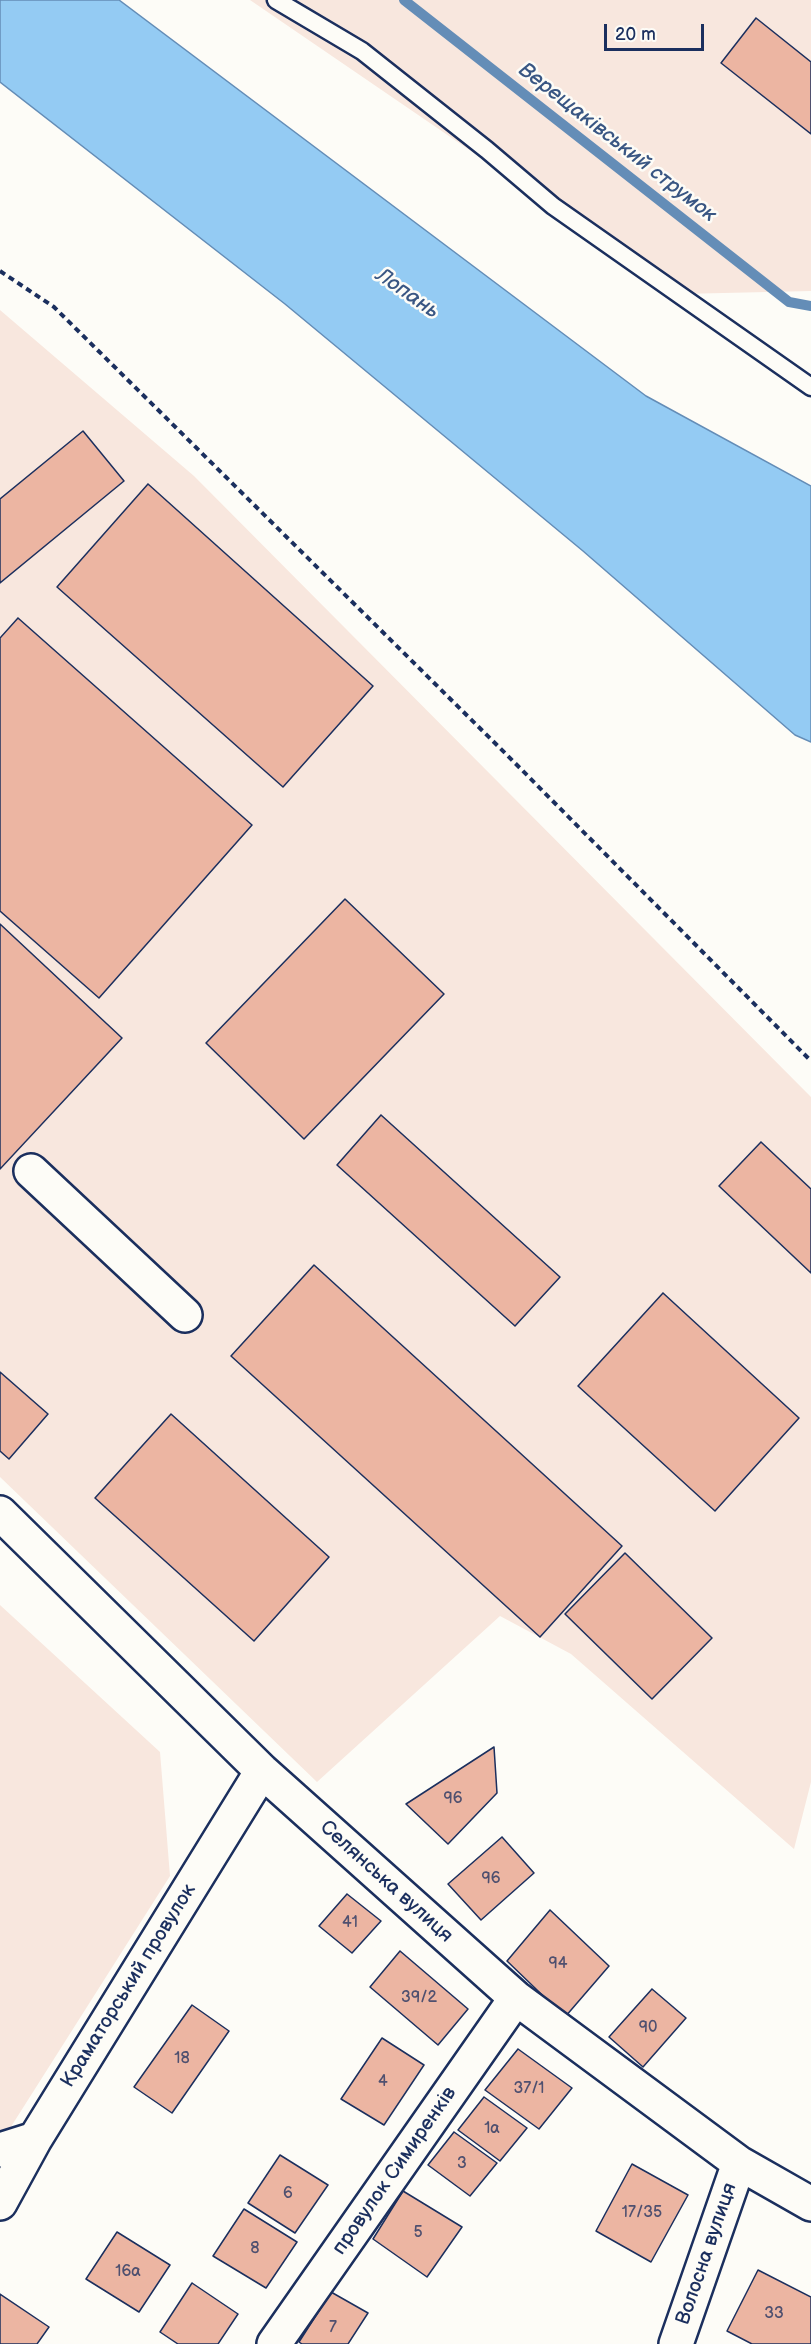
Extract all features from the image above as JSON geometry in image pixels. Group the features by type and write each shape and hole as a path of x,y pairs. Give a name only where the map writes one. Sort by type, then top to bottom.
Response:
{"street":[{"path":"32,1171 186,1315"},
{"name":"Селянська вулиця","path":"0,1513 262,1771 516,1998 738,2163 811,2204"},
{"name":"Краматорський провулок","path":"0,2203 35,2139 262,1771"},
{"name":"провулок Симиренків","path":"274,2344 516,1998"},
{"path":"0,2150 35,2139"},
{"name":"Волосна вулиця","path":"676,2344 738,2163"}],"lane":[{"path":"276,0 362,51 487,150 553,206 811,387"}],"path":[{"path":"0,271 54,307 508,756 811,1061"}],"shaded area":[{"path":"250,0 811,0 811,291 680,294"},
{"path":"0,310 194,476 811,1097 811,1782 794,1849 571,1654 500,1616 317,1782 0,1477"},
{"path":"0,1605 160,1752 170,1876 7,2133 0,2135"}],"water":[{"name":"Лопань","path":"0,0 119,0 646,396 811,486 811,742 795,735 583,551 285,304 0,82"}],"building":[{"path":"756,18 811,62 811,134 721,63"},
{"path":"83,431 124,481 0,583 0,499"},
{"path":"148,484 373,686 283,787 57,587"},
{"path":"18,618 252,825 99,998 0,911 0,638"},
{"path":"345,899 444,994 304,1139 206,1043"},
{"path":"0,924 122,1038 0,1169"},
{"path":"381,1115 560,1277 515,1326 337,1165"},
{"path":"761,1142 811,1189 811,1273 719,1186"},
{"path":"314,1265 622,1546 540,1637 231,1356"},
{"path":"663,1293 799,1418 715,1511 578,1386"},
{"path":"0,1372 48,1414 9,1459 0,1451"},
{"path":"171,1414 329,1557 254,1641 95,1498"},
{"path":"625,1553 712,1638 652,1699 565,1614"},
{"path":"494,1747 497,1793 448,1844 406,1804"},
{"path":"502,1837 534,1873 481,1920 448,1884"},
{"path":"347,1894 381,1921 352,1953 319,1926"},
{"path":"550,1910 609,1966 565,2017 507,1961"},
{"path":"400,1951 468,2009 438,2045 370,1987"},
{"path":"652,1989 686,2018 643,2067 609,2037"},
{"path":"192,2005 229,2031 172,2113 134,2087"},
{"path":"382,2038 424,2065 384,2125 341,2099"},
{"path":"518,2049 572,2088 539,2129 485,2090"},
{"path":"484,2097 527,2128 500,2161 458,2130"},
{"path":"454,2132 497,2163 470,2196 428,2165"},
{"path":"280,2155 328,2185 295,2233 248,2203"},
{"path":"632,2164 688,2195 651,2262 596,2231"},
{"path":"403,2191 462,2227 427,2277 373,2239"},
{"path":"244,2209 297,2242 266,2288 213,2256"},
{"path":"117,2232 170,2265 139,2312 86,2279"},
{"path":"758,2270 811,2297 811,2344 752,2344 727,2331"},
{"path":"192,2283 238,2314 218,2344 178,2344 160,2332"},
{"path":"331,2292 368,2313 348,2344 302,2344 299,2342"},
{"path":"0,2294 49,2327 37,2344 0,2344"}],"waterway":[{"name":"Верещаківський струмок","path":"404,0 789,302 811,306"}]}
